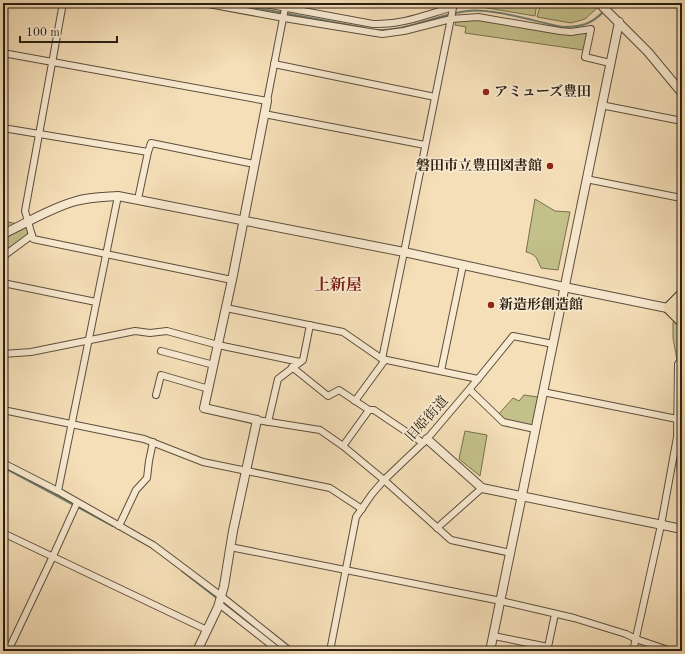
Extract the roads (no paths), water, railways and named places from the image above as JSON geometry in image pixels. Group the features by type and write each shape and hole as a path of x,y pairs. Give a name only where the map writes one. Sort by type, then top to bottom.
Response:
{"highway":[{"path":"682,295 668,308 682,321"}],"street":[{"path":"63,3 25,211 33,238 232,280"},
{"path":"202,3 382,34 404,31 451,19 478,17 571,32 591,29 585,58 610,63"},
{"path":"260,3 285,5 373,24 399,23 453,5 383,360 355,401"},
{"path":"599,3 648,52 682,92"},
{"path":"285,5 284,18 232,280 204,408 257,420 320,430 343,446 384,480 451,540 511,553"},
{"path":"490,651 619,22"},
{"path":"3,53 267,101"},
{"path":"274,64 434,97"},
{"path":"602,105 682,121"},
{"path":"264,114 425,145"},
{"path":"3,128 148,152"},
{"path":"138,199 150,143 254,164"},
{"path":"682,164 682,264"},
{"path":"586,178 681,198"},
{"path":"58,492 118,196"},
{"path":"3,234 54,209 76,201 98,197 118,196 404,252 682,311"},
{"path":"3,263 5,255 32,235"},
{"path":"441,372 463,265"},
{"path":"3,283 96,302"},
{"path":"226,308 343,332 383,360 478,379"},
{"path":"268,422 278,379 303,360 310,325"},
{"path":"3,354 31,352 135,331 150,334 167,331 218,345 300,362"},
{"name":"旧姫街道","path":"345,570 356,517 372,494 384,480 425,441 470,390 513,336 553,344"},
{"path":"161,351 214,366"},
{"path":"633,651 661,525 676,441 680,429 677,419 678,364 682,359"},
{"path":"292,367 328,396 339,390 369,410 374,410 425,441 482,488 682,529"},
{"path":"156,395 161,375 209,389"},
{"path":"470,390 503,422 535,429"},
{"path":"543,392 677,419"},
{"path":"3,410 144,439 203,462 330,488 362,509"},
{"path":"343,446 369,410"},
{"path":"197,651 220,600 240,494 257,420"},
{"path":"120,526 136,490 146,478 148,461 153,442"},
{"path":"3,463 153,545 279,651"},
{"path":"437,528 482,488"},
{"path":"8,651 77,503"},
{"path":"3,532 207,630"},
{"path":"230,547 501,601 574,618 626,634 671,651"},
{"path":"330,651 345,570"},
{"path":"220,600 290,651"},
{"path":"494,636 548,647 555,614"}],"waterway":[{"path":"229,3 365,28"},
{"path":"607,7 612,3"},
{"path":"374,30 386,30 409,26 467,11 502,13 563,27 569,27 586,24 595,19 604,11"},
{"path":"3,467 113,526"},
{"path":"182,571 218,599"}],"place":[{"name":"アミューズ豊田","path":"486,92"},
{"name":"磐田市立豊田図書館","path":"550,166"},
{"name":"新造形創造館","path":"491,305"}],"district":[{"name":"上新屋","path":"338,286"}]}
